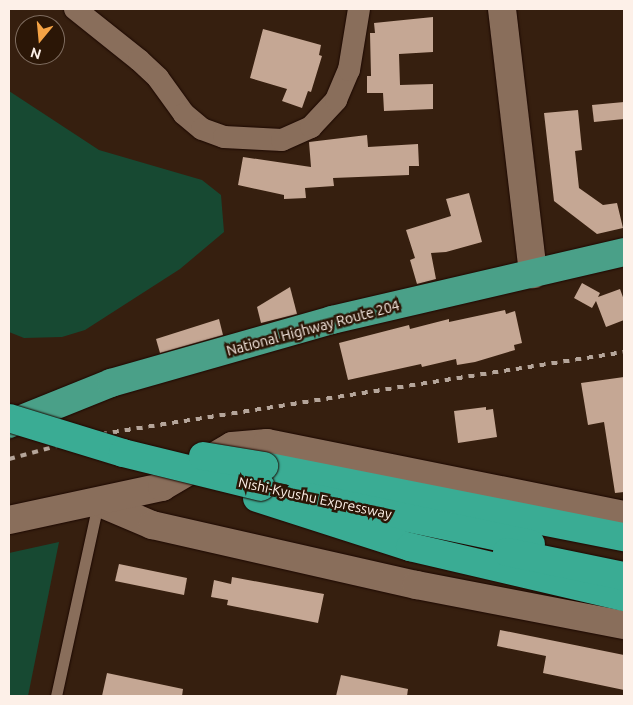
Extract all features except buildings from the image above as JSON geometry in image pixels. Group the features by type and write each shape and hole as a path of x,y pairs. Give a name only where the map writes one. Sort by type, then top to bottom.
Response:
{"highway":[{"name":"National Highway Route 204","path":"9,424 111,383 332,320 624,252"},
{"path":"9,414 118,442 261,484 410,547 624,597"},
{"name":"Nishi-Kyushu Expressway","path":"9,418 123,453 624,562"},
{"name":"Nishi-Kyushu Expressway","path":"9,437 104,464 261,484 624,576"},
{"path":"261,484 624,537"}],"street":[{"path":"75,9 139,60 158,78 184,114 202,129 224,137 282,140 311,127 336,100 348,70 359,9"},
{"path":"502,9 533,274"},
{"path":"9,520 45,510 98,502 162,487 232,446 267,443 624,515"},
{"path":"98,502 152,525 416,585 624,625"}],"lane":[{"path":"56,696 98,502"}],"green space":[{"path":"9,91 99,150 202,180 221,195 224,232 180,269 85,330 62,337 24,338 9,332"},
{"path":"59,542 28,696 9,696 9,553"}],"railway":[{"path":"9,459 101,434 624,352"}]}
